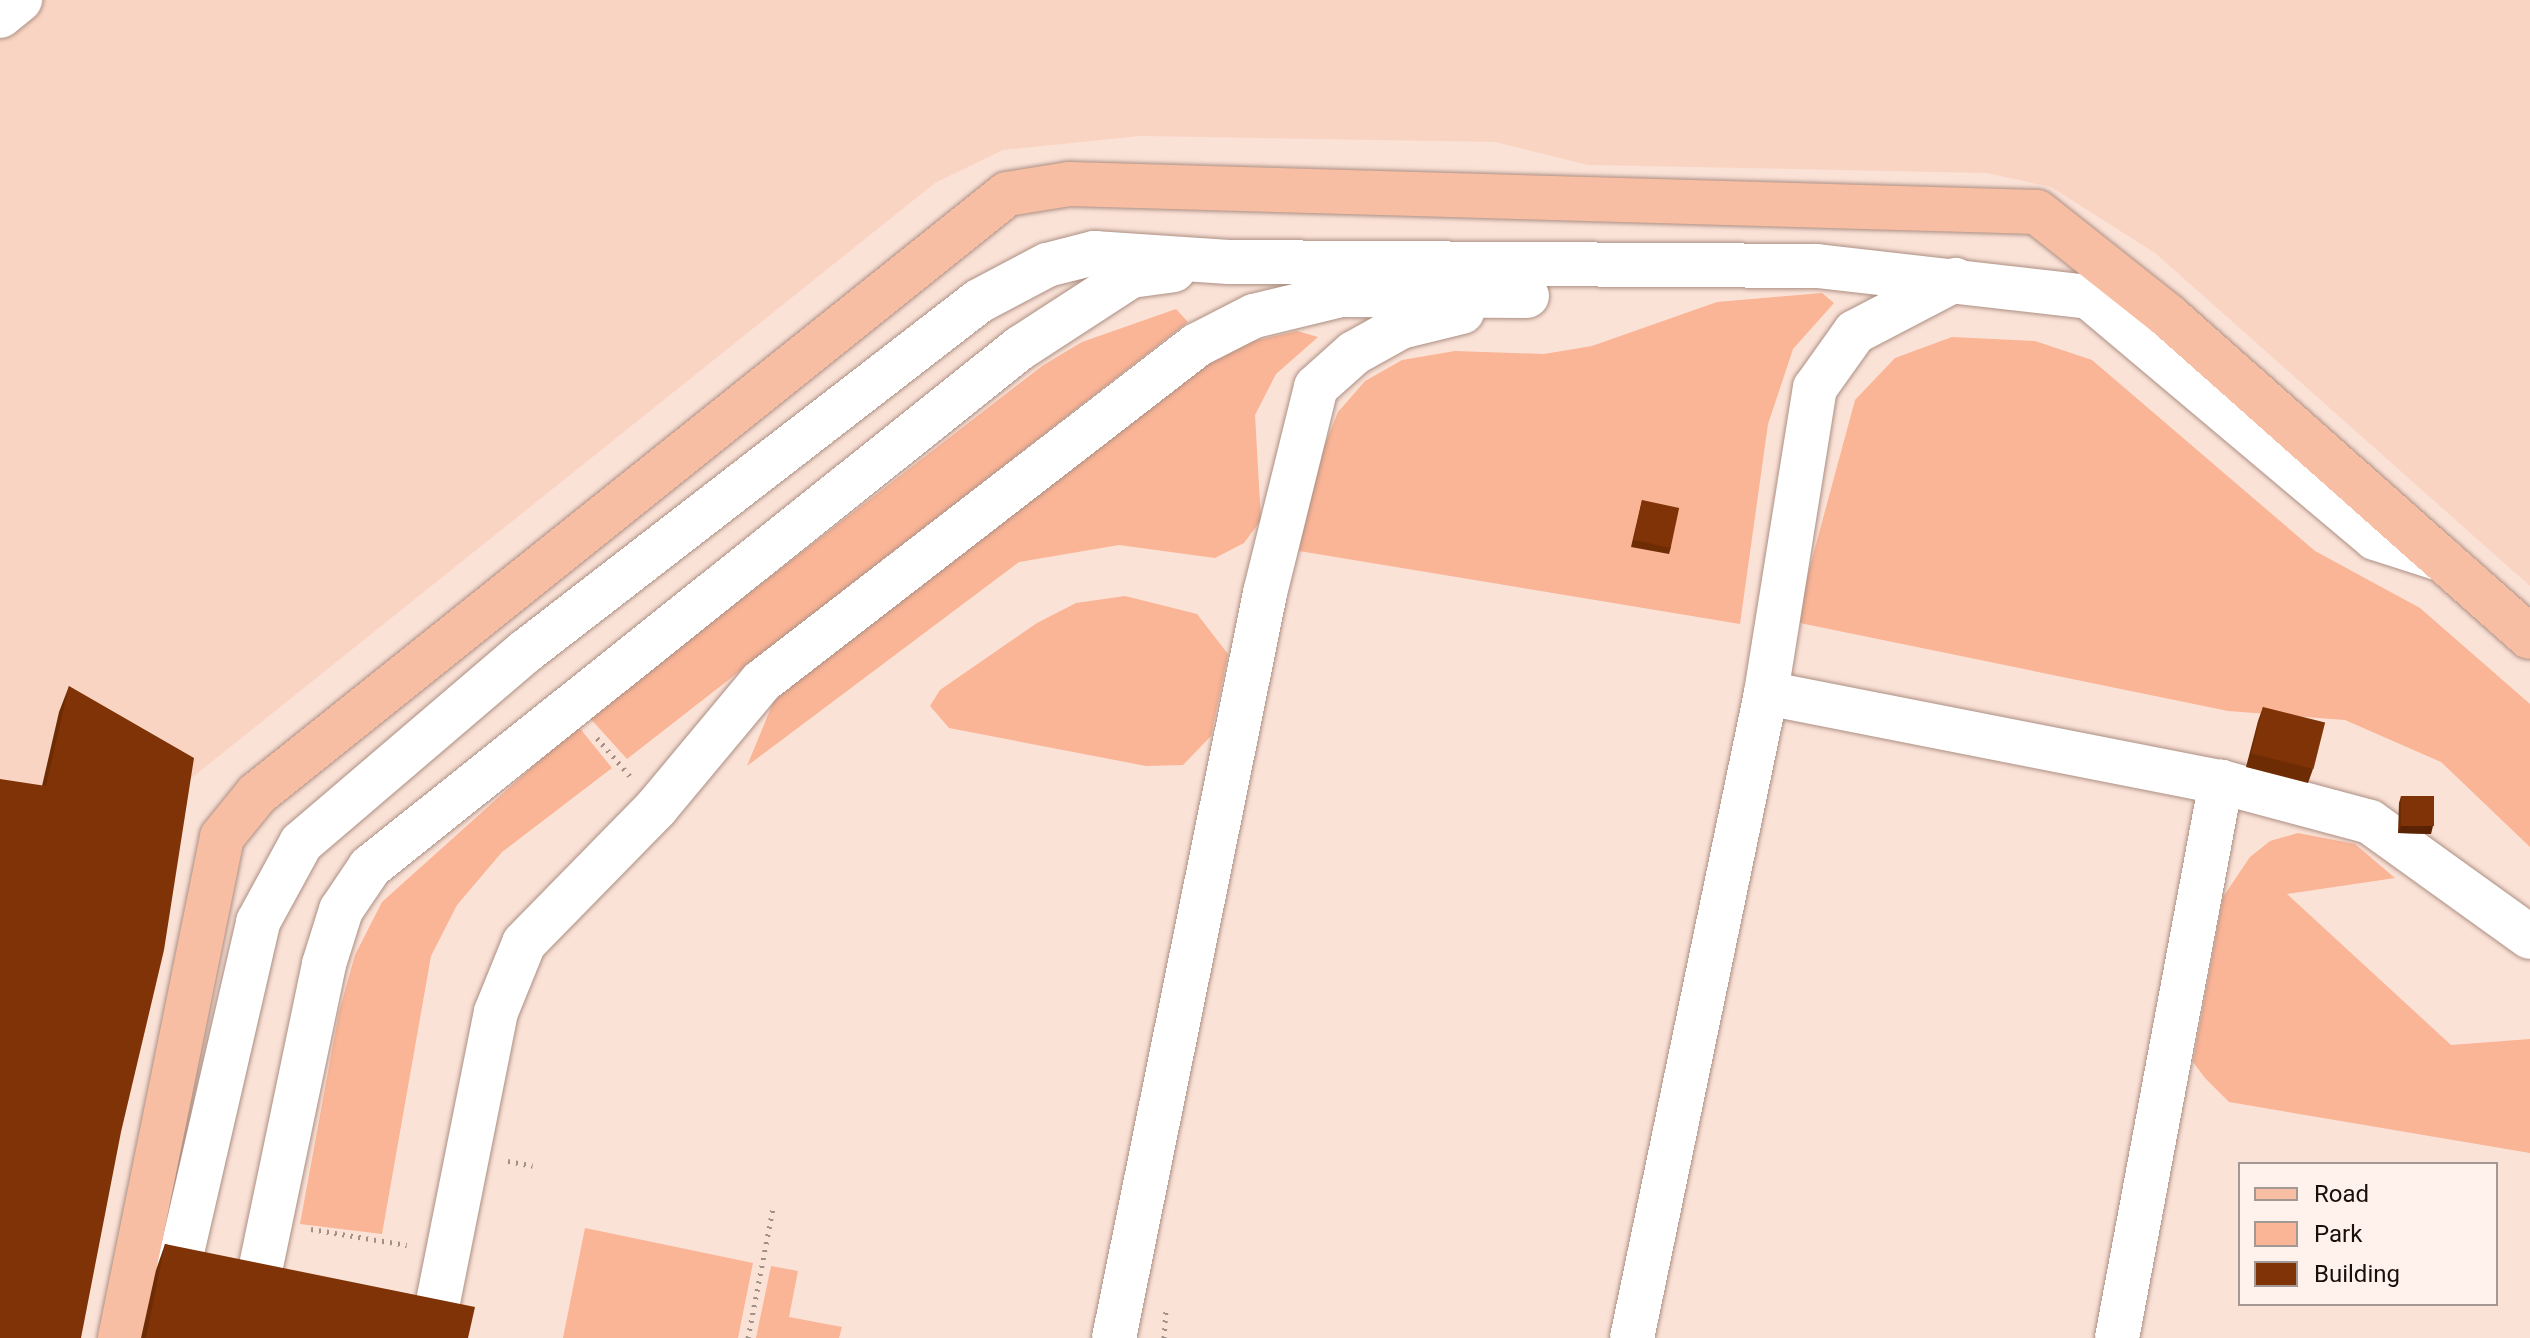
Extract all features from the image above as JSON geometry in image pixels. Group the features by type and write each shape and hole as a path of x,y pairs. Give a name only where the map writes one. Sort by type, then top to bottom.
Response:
{"main road":[{"path":"120,1338 222,837 257,794 1007,194 1069,184 2037,212 2167,315 2529,635"}],"lane":[{"path":"0,16 20,0"},
{"path":"177,1274 258,922 276,877 325,816 979,301 1047,265 1094,253 1229,262 1817,266 2089,297 2375,538 2443,560"},
{"path":"256,1290 324,964 341,910 370,867 1020,348 1131,276 1229,262"},
{"path":"433,1327 496,1012 524,943 657,807 761,682 1197,345 1254,316 1341,295 1527,296 1817,266"},
{"path":"1632,1338 1766,693 1815,388 1855,332 1955,280"},
{"path":"1114,1338 1227,799 1285,497 1316,387 1354,353 1401,327 1527,296"},
{"path":"1766,693 2221,782 2370,822 2530,937"},
{"path":"2117,1338 2221,782"}],"path":[{"path":"748,1338 773,1208"},
{"path":"355,1236 394,1243"},
{"path":"1164,1338 1166,1296"}],"shaded area":[{"path":"0,0 2530,0 2530,586 2155,253 2051,187 1986,173 1588,165 1495,142 1140,136 1003,150 935,183 184,784 0,1338"}],"green space":[{"path":"1822,293 1834,303 1793,349 1768,424 1740,624 1299,551 1310,481 1338,412 1365,381 1402,360 1455,351 1544,354 1592,346 1717,302"},
{"path":"1176,309 1188,322 627,759 589,717 1042,366 1082,342"},
{"path":"1297,331 1318,337 1276,374 1255,415 1261,520 1244,543 1215,558 1119,545 1019,562 747,766 782,681 1215,350"},
{"path":"1952,337 2035,341 2092,360 2315,551 2420,608 2530,704 2530,847 2441,762 2345,720 2228,711 1795,622 1855,400 1895,358"},
{"path":"1125,596 1197,614 1228,654 1211,736 1183,765 1146,766 949,728 930,706 940,690 1037,623 1076,603"},
{"path":"578,726 612,768 502,852 457,905 431,956 382,1234 300,1224 339,1012 355,955 382,902"},
{"path":"2298,833 2355,844 2395,878 2287,894 2451,1045 2530,1039 2530,1153 2229,1102 2193,1062 2223,897 2250,857 2270,841"},
{"path":"585,1228 753,1263 738,1338 563,1338"},
{"path":"771,1266 798,1271 789,1317 842,1327 839,1338 756,1338"}],"building":[{"path":"1642,500 1679,508 1671,548 1633,540"},
{"path":"69,686 194,758 164,950 121,1132 81,1338 0,1338 0,779 46,786"},
{"path":"2263,707 2325,722 2313,769 2251,754"},
{"path":"2401,796 2434,796 2434,826 2401,826"},
{"path":"165,1244 475,1307 468,1338 146,1338"}]}
